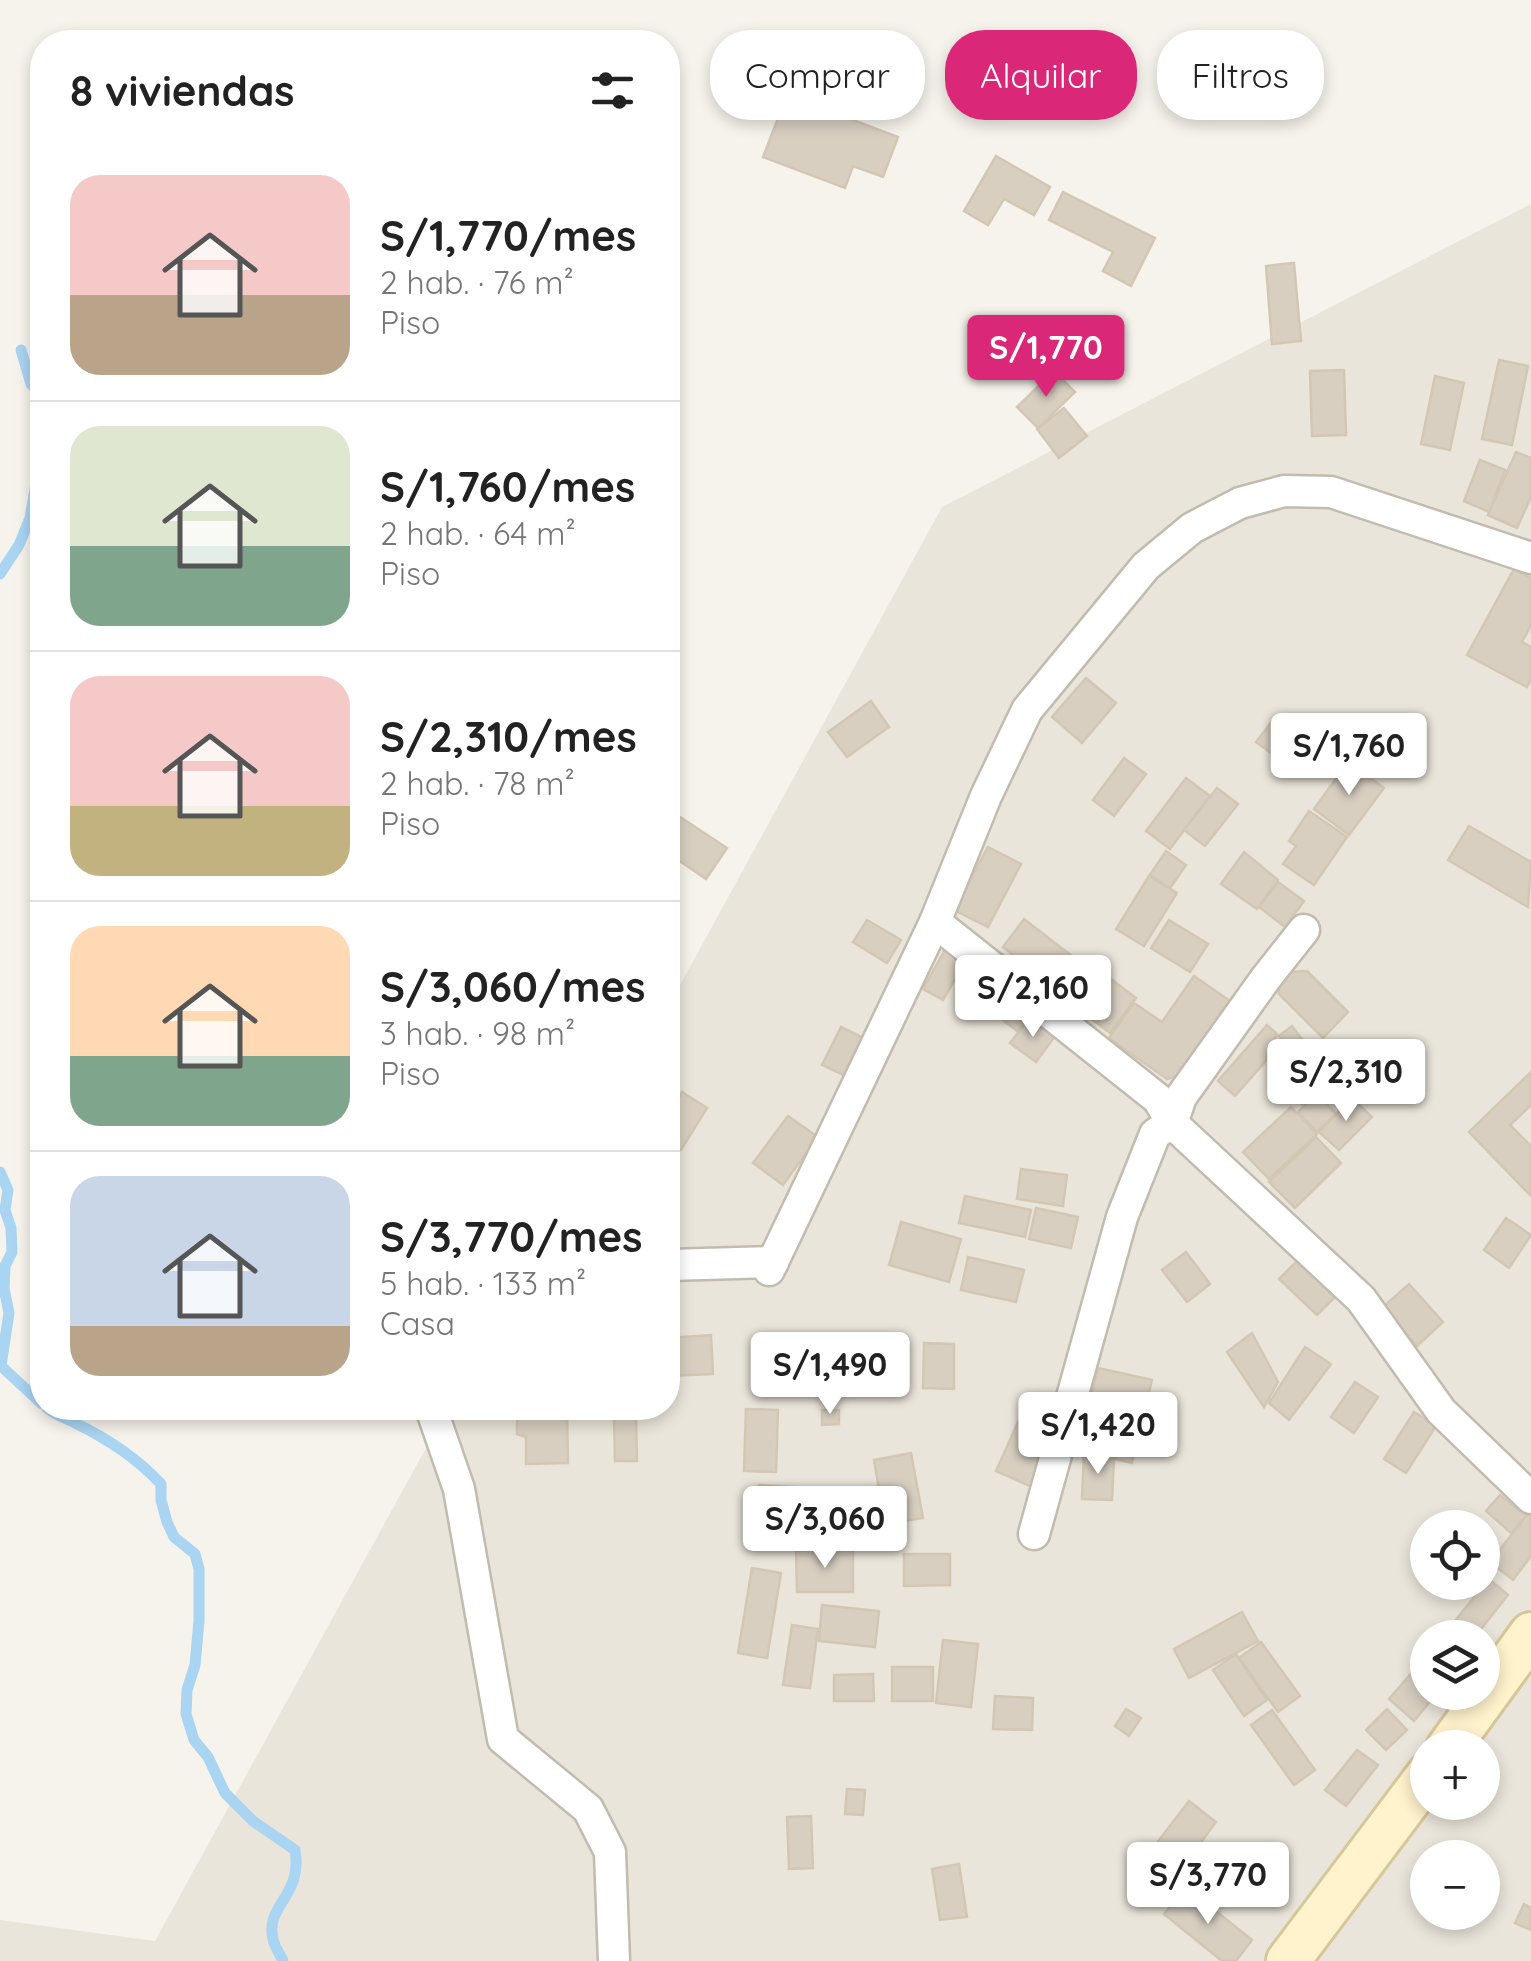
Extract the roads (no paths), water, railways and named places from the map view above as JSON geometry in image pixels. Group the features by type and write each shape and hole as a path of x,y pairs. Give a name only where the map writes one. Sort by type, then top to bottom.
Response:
{"street":[{"path":"680,1266 771,1266 935,922 986,796 1027,710 1146,566 1192,528 1240,503 1284,491 1331,492 1531,558"},
{"path":"935,922 1158,1100 1172,1123 1362,1299 1442,1411 1531,1498"},
{"path":"1034,1534 1122,1217 1155,1134 1172,1123 1181,1097 1304,930"},
{"path":"436,1420 459,1489 503,1739 588,1809 610,1852 614,1961"},
{"path":"1461,1730 1531,1634"},
{"path":"1288,1961 1410,1799"}],"waterway":[{"path":"21,350 30,381"},
{"path":"0,574 19,545 30,518"},
{"path":"0,1172 8,1190 5,1210 12,1252 5,1266 9,1313 1,1366 30,1393"},
{"path":"68,1420 110,1442 161,1484 161,1500 174,1537 195,1554 199,1569 199,1621 186,1714 194,1740 208,1757 225,1793 253,1821 295,1850 294,1879 272,1927 283,1961"}]}
